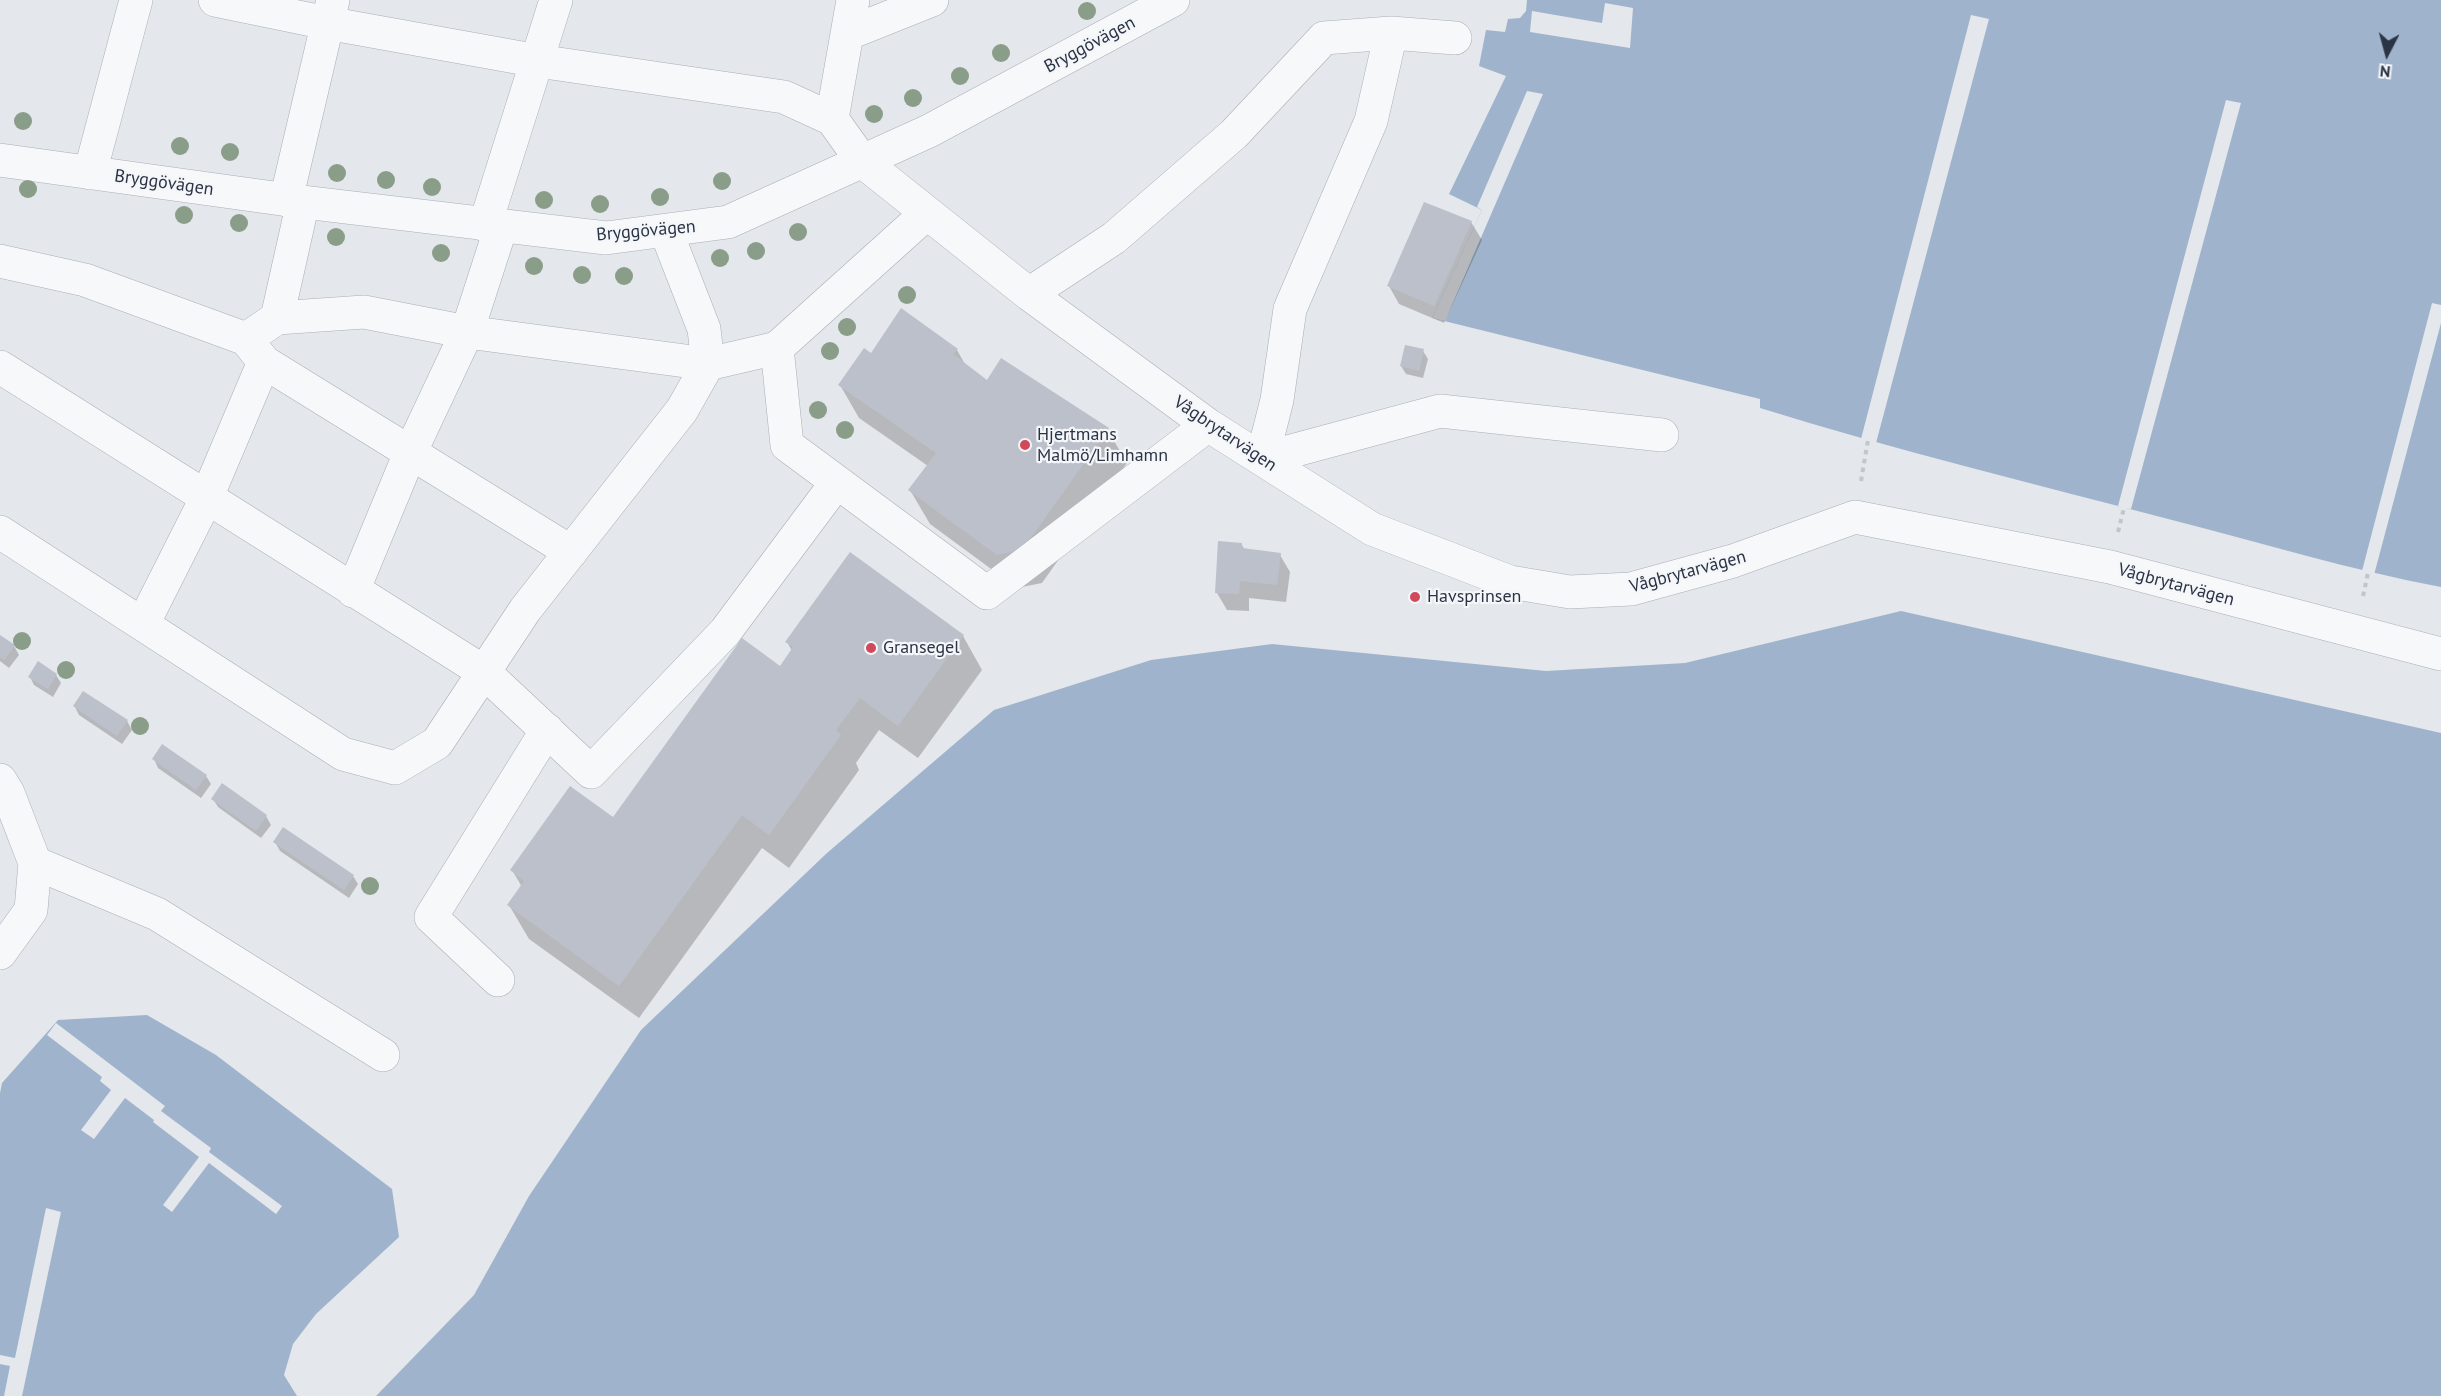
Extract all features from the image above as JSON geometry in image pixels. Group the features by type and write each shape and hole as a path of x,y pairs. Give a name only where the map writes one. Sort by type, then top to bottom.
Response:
{"street":[{"path":"90,173 136,0"},
{"path":"215,0 330,11 538,61 784,97 832,119 853,0"},
{"path":"353,591 410,453 467,332 493,226 556,0"},
{"path":"847,34 932,0"},
{"name":"Bryggövägen","path":"0,160 493,226 606,238 666,231 728,222 862,162 929,131 1173,0"},
{"path":"143,624 206,499 255,351 277,318 295,201 330,11"},
{"path":"1391,33 1371,121 1290,309 1277,400 1262,459 1440,411 1662,435"},
{"path":"1029,294 1114,238 1234,134 1324,38 1391,33 1455,38"},
{"name":"Vågbrytarvägen","path":"832,119 862,162 1029,294 1209,425 1372,529 1510,582 1570,592 1631,590 1733,561 1855,517 2110,567 2441,654"},
{"path":"277,318 364,312 467,332 708,364 777,348 927,213"},
{"path":"0,532 343,754 395,768 437,743 525,610 682,410 708,364 704,329 666,231"},
{"path":"0,261 85,280 255,351 410,453 571,552"},
{"path":"777,348 787,445 987,593 1209,425"},
{"path":"0,367 206,499 484,672 591,772 725,632 837,482"},
{"path":"498,980 431,917 547,730"},
{"path":"0,780 8,793 35,862 31,910 0,953"},
{"path":"35,862 157,914 383,1055"}],"water":[{"path":"1527,0 2441,0 2441,587 2340,564 1914,452 1760,408 1760,399 1432,318 1482,210 1449,194 1506,76 1479,66 1486,30 1505,32 1508,19 1520,18 1526,11"},
{"path":"1901,611 2441,733 2441,1396 376,1396 474,1295 529,1196 641,1030 827,853 994,710 1151,660 1272,644 1546,671 1685,663"},
{"path":"147,1015 216,1055 392,1189 399,1237 316,1314 293,1344 284,1375 297,1396 0,1396 0,1093 2,1083 58,1020"}],"pier":[{"path":"1605,3 1633,8 1630,48 1530,32 1532,11 1602,23"},
{"path":"1971,15 1989,19 1876,443 1861,439"},
{"path":"1527,91 1543,94 1445,321 1432,318 1482,210 1477,207"},
{"path":"2226,100 2241,103 2131,509 2124,508 2118,506"},
{"path":"2432,303 2441,305 2441,323 2374,575 2362,571"},
{"path":"56,1023 165,1106 161,1111 211,1148 209,1152 282,1206 276,1214 209,1163 172,1212 163,1205 199,1157 125,1098 94,1139 81,1130 111,1090 100,1081 102,1077 47,1035"},
{"path":"46,1208 61,1212 22,1396 4,1396 10,1366 0,1364 0,1355 15,1358"}],"building":[{"path":"1424,202 1472,221 1434,306 1387,286"},
{"path":"901,308 958,349 953,354 987,380 1001,358 1109,428 1023,549 997,555 908,490 936,453 838,385 864,348 871,353"},
{"path":"1405,345 1424,349 1419,371 1400,366"},
{"path":"1218,541 1242,543 1242,548 1281,553 1277,585 1240,581 1239,594 1215,593"},
{"path":"850,552 964,635 898,726 860,698 836,730 841,735 769,835 742,815 619,986 507,905 524,881 510,870 570,786 613,817 742,638 780,666 793,647 785,642"},
{"path":"0,635 15,645 4,660 0,657"},
{"path":"38,661 57,674 48,689 28,677"},
{"path":"83,691 128,720 117,736 73,706"},
{"path":"162,744 207,775 196,790 152,759"},
{"path":"222,783 267,815 256,831 211,799"},
{"path":"283,827 354,875 344,890 273,842"}],"place":[{"name":"Hjertmans Malmö/Limhamn","path":"1025,445"},
{"name":"Havsprinsen","path":"1415,597"},
{"name":"Gransegel","path":"871,648"}]}
